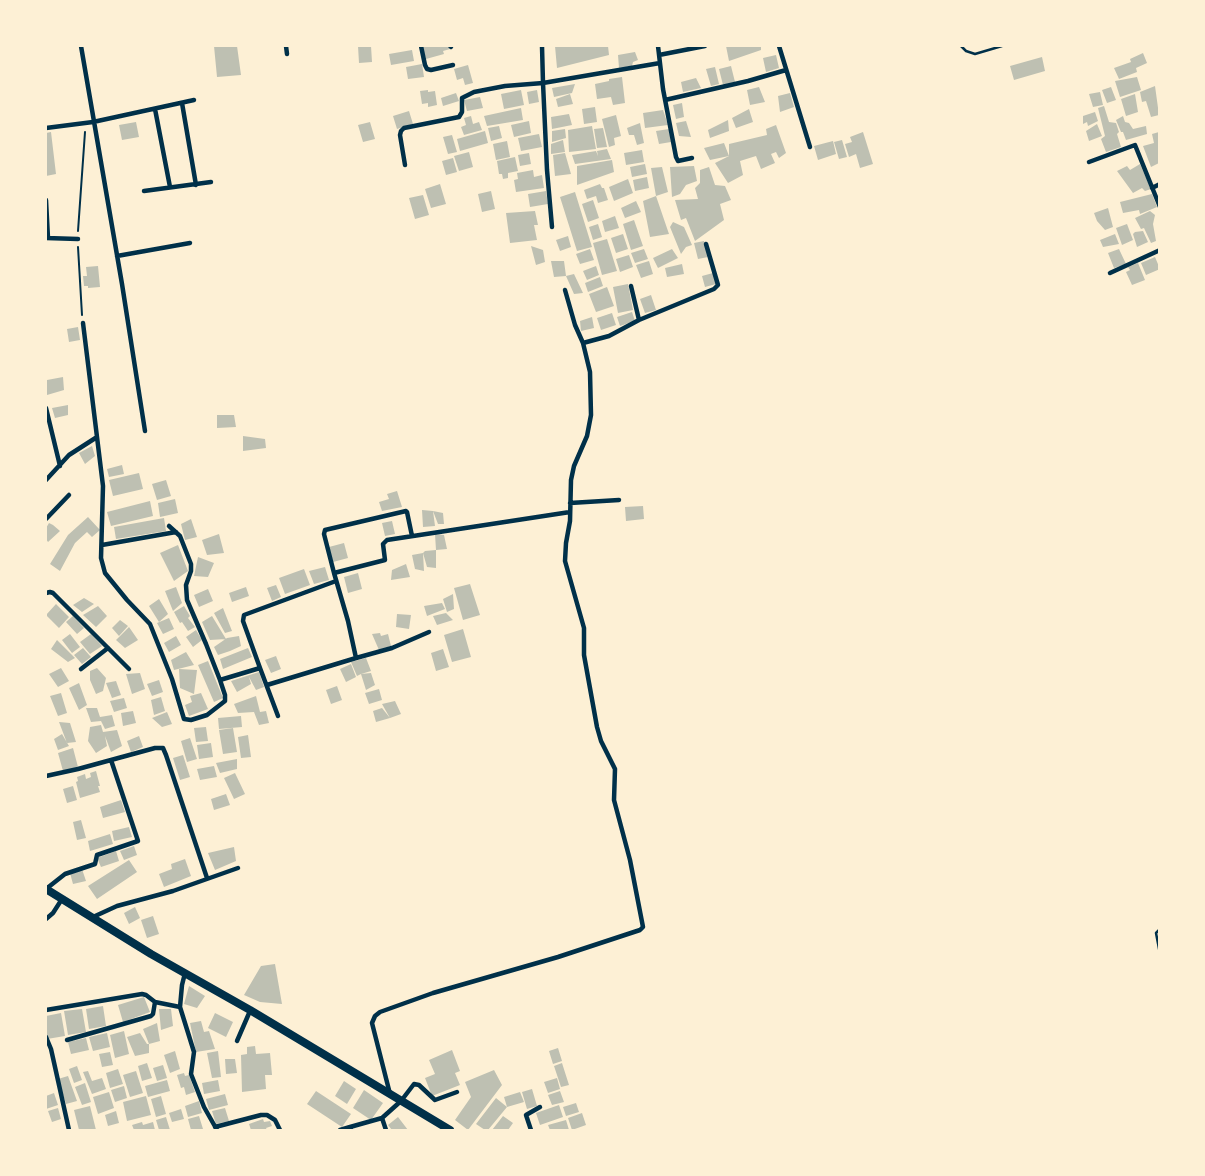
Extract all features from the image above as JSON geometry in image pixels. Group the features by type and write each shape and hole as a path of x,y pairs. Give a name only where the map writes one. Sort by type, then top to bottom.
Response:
{"main road":[{"path":"46,889 450,1130"}],"street":[{"path":"81,46 145,432"},
{"path":"286,46 287,54"},
{"path":"421,46 427,69 453,65"},
{"path":"542,46 552,227"},
{"path":"658,46 665,100 678,161 692,158"},
{"path":"659,55 705,46"},
{"path":"779,46 810,147"},
{"path":"405,165 400,135 404,128 459,117 462,112 462,97 474,92 660,63"},
{"path":"665,100 748,82 786,70"},
{"path":"46,128 93,122 194,100"},
{"path":"182,103 196,185"},
{"path":"156,108 170,187"},
{"path":"1089,162 1135,145 1160,207"},
{"path":"144,191 211,183"},
{"path":"1152,188 1160,184"},
{"path":"46,200 47,238 78,239"},
{"path":"117,256 190,243"},
{"path":"583,343 608,336 714,289 718,285 706,244"},
{"path":"1110,273 1160,250"},
{"path":"631,286 639,320"},
{"path":"390,1094 373,1023 373,1019 380,1012 643,928 638,895 614,800 615,769 597,727 583,655 584,628 565,561 571,480 587,436 591,415 590,372 565,290"},
{"path":"83,323 103,486 101,558 105,573 145,617 154,632 184,719 191,720 207,715 225,701 225,695 187,600 186,585 191,564 183,542 169,526"},
{"path":"46,408 60,466"},
{"path":"46,480 69,455 97,437"},
{"path":"46,519 69,495"},
{"path":"570,503 619,500"},
{"path":"356,658 325,530 406,511 412,536"},
{"path":"334,573 385,560 385,541 570,512"},
{"path":"102,545 176,532"},
{"path":"278,716 243,617 247,613 336,581"},
{"path":"46,593 53,593 128,669"},
{"path":"267,685 392,648 429,632"},
{"path":"81,669 108,648"},
{"path":"220,681 260,668"},
{"path":"46,776 163,748 207,878"},
{"path":"46,889 65,874 95,864 97,855 138,841 111,760"},
{"path":"91,918 117,906 173,891 238,868"},
{"path":"46,919 62,899"},
{"path":"185,972 180,1007 194,1052 191,1074 216,1129 267,1115 275,1120 280,1130"},
{"path":"46,1010 142,993 155,1002 180,1007"},
{"path":"67,1040 151,1016 155,1002"},
{"path":"237,1041 250,1010"},
{"path":"46,1037 69,1130"},
{"path":"340,1130 382,1118 415,1084 435,1100 457,1092"},
{"path":"531,1130 526,1115 540,1107"},
{"path":"382,1118 386,1130"}],"lane":[{"path":"961,46 975,54 1002,46"},
{"path":"1160,929 1156,933 1160,954"}],"path":[{"path":"83,323 78,239 86,123"}],"building":[{"path":"214,46 237,46 241,75 217,77"},
{"path":"358,46 371,46 372,62 359,63"},
{"path":"422,46 449,46 450,49 443,51 444,54 426,59"},
{"path":"555,46 608,46 609,55 557,68"},
{"path":"726,46 761,46 761,50 729,61"},
{"path":"412,50 414,61 391,65 389,54"},
{"path":"635,52 638,60 633,62 632,66 619,68 618,55"},
{"path":"1143,53 1147,63 1136,68 1137,72 1119,79 1114,68 1131,62 1130,59"},
{"path":"776,55 779,68 766,72 763,58"},
{"path":"1042,57 1045,71 1014,80 1010,66"},
{"path":"422,64 424,77 408,79 406,67"},
{"path":"468,65 473,83 465,85 463,78 457,80 454,69"},
{"path":"731,66 735,82 723,85 719,69"},
{"path":"715,67 719,84 711,86 706,69"},
{"path":"622,77 625,103 613,105 611,97 597,99 595,84"},
{"path":"1137,77 1141,90 1120,97 1115,81"},
{"path":"696,78 701,88 683,92 681,82"},
{"path":"575,84 572,93 554,97 552,88"},
{"path":"1155,86 1159,115 1151,117 1146,101 1142,102 1140,92"},
{"path":"759,87 765,102 750,105 747,90"},
{"path":"1111,87 1116,100 1107,103 1102,90"},
{"path":"521,90 524,105 504,109 501,94"},
{"path":"537,90 539,102 529,104 527,92"},
{"path":"420,91 435,91 437,105 428,107 428,103 422,104"},
{"path":"1100,92 1103,105 1093,107 1089,94"},
{"path":"456,93 459,101 443,106 441,98"},
{"path":"790,93 794,107 780,112 778,96"},
{"path":"570,94 573,104 558,107 556,99"},
{"path":"1135,94 1138,112 1126,116 1121,99"},
{"path":"480,97 483,108 467,111 464,100"},
{"path":"682,103 684,117 676,119 673,105"},
{"path":"1104,106 1109,122 1116,123 1121,147 1106,152 1101,139 1105,136 1098,108"},
{"path":"595,107 597,122 584,124 582,109"},
{"path":"521,108 523,120 487,126 484,116"},
{"path":"749,109 753,122 736,128 732,118"},
{"path":"663,110 668,125 645,128 643,113"},
{"path":"409,111 413,124 397,129 393,116"},
{"path":"1095,112 1098,121 1088,126 1087,122 1083,124 1083,116"},
{"path":"569,114 572,125 552,129 551,117"},
{"path":"616,115 621,136 614,138 615,145 609,147 602,119"},
{"path":"471,116 473,124 479,122 482,130 464,135 461,127 466,125 464,118"},
{"path":"1123,116 1133,129 1146,126 1147,134 1126,140 1116,120"},
{"path":"728,120 729,131 710,138 708,130"},
{"path":"529,121 531,133 514,137 511,125"},
{"path":"686,121 691,137 679,136 676,123"},
{"path":"136,122 139,137 122,140 119,125"},
{"path":"370,122 375,139 363,142 358,125"},
{"path":"640,123 644,143 637,145 634,135 629,135 627,128"},
{"path":"1097,124 1102,136 1089,141 1086,131"},
{"path":"776,125 786,153 779,158 776,152 771,154 775,163 761,169 756,156 740,161 743,175 728,183 715,163 729,156 729,144 767,135 766,129"},
{"path":"499,126 502,138 491,141 488,128"},
{"path":"592,126 596,149 569,152 568,130"},
{"path":"603,128 607,147 597,148 594,129"},
{"path":"565,129 566,138 552,142 552,131"},
{"path":"669,129 671,142 659,144 656,131"},
{"path":"485,131 488,143 460,151 457,139"},
{"path":"51,132 56,174 46,176 46,133"},
{"path":"863,132 873,164 860,168 856,154 849,157 845,144 852,142 850,137"},
{"path":"1159,132 1159,163 1151,167 1143,146 1154,143 1152,134"},
{"path":"539,134 542,147 521,151 518,138"},
{"path":"452,135 457,152 448,154 443,137"},
{"path":"563,140 565,152 551,154 551,144"},
{"path":"842,140 847,157 839,159 834,142"},
{"path":"507,141 510,157 496,160 493,144"},
{"path":"833,141 836,154 818,160 814,146"},
{"path":"724,143 729,156 710,160 704,148"},
{"path":"607,149 611,159 575,164 572,155 596,151 598,156 597,151"},
{"path":"642,150 644,162 626,165 624,153"},
{"path":"469,152 473,167 459,171 454,156"},
{"path":"529,153 531,164 520,166 518,155"},
{"path":"565,153 571,174 555,176 553,155"},
{"path":"515,157 518,171 508,173 508,178 503,179 502,174 499,174 497,161"},
{"path":"453,158 457,172 446,175 442,161"},
{"path":"612,160 614,172 577,185 577,166"},
{"path":"645,164 647,174 632,177 630,167"},
{"path":"1140,164 1151,189 1145,191 1142,188 1133,193 1117,171 1127,166 1130,170"},
{"path":"694,166 697,181 686,185 680,194 672,197 670,167"},
{"path":"662,167 668,192 656,196 651,168"},
{"path":"709,167 715,185 725,186 731,200 720,204 724,220 695,241 686,218 681,220 675,200 698,199 695,188 700,183 700,170"},
{"path":"533,170 534,177 542,175 544,188 516,192 514,180 518,179 517,173"},
{"path":"647,177 649,188 635,191 633,180"},
{"path":"628,179 633,193 614,201 609,187"},
{"path":"440,184 446,204 431,208 425,189"},
{"path":"600,184 608,200 598,203 596,196 587,199 584,190"},
{"path":"491,191 495,209 482,212 478,194"},
{"path":"546,191 548,204 530,207 528,194"},
{"path":"575,192 592,247 577,251 560,197"},
{"path":"1152,194 1157,207 1140,214 1139,210 1123,213 1120,202"},
{"path":"423,195 429,215 415,219 409,198"},
{"path":"656,196 669,234 650,237 643,201"},
{"path":"593,200 599,218 588,222 582,204"},
{"path":"636,201 641,212 625,218 621,208"},
{"path":"1108,208 1113,227 1105,230 1094,213"},
{"path":"535,211 537,240 510,243 506,213"},
{"path":"1150,211 1155,215 1153,224 1156,241 1151,243 1144,228 1141,229 1135,218"},
{"path":"615,216 619,228 605,232 602,221"},
{"path":"634,220 643,246 631,250 623,224"},
{"path":"673,222 684,227 692,245 686,247 681,254 670,227"},
{"path":"598,224 602,237 593,240 589,227"},
{"path":"1127,224 1133,240 1122,245 1116,228"},
{"path":"1143,231 1148,242 1137,247 1133,234"},
{"path":"623,234 628,249 616,253 611,238"},
{"path":"1115,234 1119,244 1103,247 1100,240"},
{"path":"568,236 571,247 560,251 556,240"},
{"path":"607,239 617,271 602,275 593,243"},
{"path":"704,241 708,257 698,259 694,243"},
{"path":"531,246 543,250 545,262 536,265"},
{"path":"590,249 594,260 580,264 576,254"},
{"path":"644,249 648,259 635,263 631,253"},
{"path":"672,249 678,258 658,268 653,258"},
{"path":"1119,249 1126,264 1114,268 1108,253"},
{"path":"629,255 633,267 620,272 616,259"},
{"path":"1155,257 1160,269 1146,275 1141,263"},
{"path":"551,261 564,261 566,276 554,277"},
{"path":"649,261 653,274 641,278 636,265"},
{"path":"1138,263 1145,280 1132,285 1126,272 1130,270 1128,267"},
{"path":"682,264 684,274 667,277 665,268"},
{"path":"98,266 100,287 84,286 86,267"},
{"path":"596,266 599,275 587,280 583,271"},
{"path":"713,273 716,284 705,287 702,276"},
{"path":"574,274 583,293 574,294 566,276"},
{"path":"600,277 603,286 588,292 585,283"},
{"path":"628,284 633,310 618,313 613,287"},
{"path":"607,287 614,306 596,312 589,294"},
{"path":"651,295 656,310 645,313 640,299"},
{"path":"632,312 635,321 620,326 617,317"},
{"path":"612,313 616,325 601,330 597,318"},
{"path":"592,317 594,328 581,331 580,321"},
{"path":"78,327 80,340 69,342 67,329"},
{"path":"63,377 64,390 47,395 47,380"},
{"path":"68,405 68,415 55,418 52,408"},
{"path":"217,415 234,415 236,427 217,428"},
{"path":"243,436 265,439 266,448 243,451"},
{"path":"92,446 95,456 85,464 79,453"},
{"path":"122,465 124,474 109,477 107,469"},
{"path":"139,473 143,489 113,496 109,480"},
{"path":"166,480 171,496 157,500 152,484"},
{"path":"397,491 402,507 382,511 379,502 389,499 387,494"},
{"path":"175,499 178,513 160,517 158,503"},
{"path":"150,501 153,516 111,526 107,512"},
{"path":"643,506 644,519 626,521 625,507"},
{"path":"422,510 433,511 435,526 423,527"},
{"path":"433,511 443,513 444,524 438,524"},
{"path":"88,517 100,530 92,537 87,532 75,543 60,571 50,564 68,535"},
{"path":"164,518 166,531 116,539 114,527"},
{"path":"191,519 197,537 185,540 181,524"},
{"path":"392,521 395,534 385,536 382,523"},
{"path":"49,523 60,531 48,542 46,528"},
{"path":"219,534 224,553 207,555 202,540"},
{"path":"435,534 444,535 447,549 436,550"},
{"path":"344,543 348,558 333,562 329,547"},
{"path":"178,545 188,571 174,581 160,553"},
{"path":"436,550 436,568 427,567 423,553"},
{"path":"423,553 424,571 415,569 412,555"},
{"path":"198,557 214,563 208,577 194,576"},
{"path":"406,564 410,577 391,580 392,570"},
{"path":"325,567 329,580 314,584 309,571"},
{"path":"304,569 310,585 285,594 279,578"},
{"path":"358,573 362,589 348,593 344,577"},
{"path":"470,584 480,615 463,620 454,588"},
{"path":"276,585 281,597 272,601 267,588"},
{"path":"176,587 182,603 173,611 165,591"},
{"path":"246,587 249,596 232,602 229,593"},
{"path":"208,589 213,601 199,607 194,595"},
{"path":"453,594 454,609 447,612 443,599"},
{"path":"84,598 94,604 82,612 73,605"},
{"path":"159,599 168,614 159,622 149,606"},
{"path":"442,603 445,609 427,616 424,606"},
{"path":"56,604 69,617 59,628 46,615"},
{"path":"98,606 107,616 96,627 83,615"},
{"path":"184,606 195,627 188,631 174,612"},
{"path":"223,608 232,631 225,633 214,613"},
{"path":"446,613 453,620 437,625 433,616"},
{"path":"397,614 411,615 409,629 396,627"},
{"path":"73,616 84,628 77,634 66,622"},
{"path":"212,616 226,639 210,640 202,622"},
{"path":"169,618 174,629 163,634 157,623"},
{"path":"120,620 128,626 119,636 112,628"},
{"path":"129,627 138,640 125,648 116,640"},
{"path":"463,629 471,657 452,662 444,635"},
{"path":"196,630 202,640 193,647 186,637"},
{"path":"380,633 381,636 388,634 391,646 379,650 372,634"},
{"path":"70,634 80,647 72,653 62,640"},
{"path":"91,634 102,646 90,654 80,642"},
{"path":"176,636 181,645 169,652 164,643"},
{"path":"239,636 241,646 218,655 214,647 227,638"},
{"path":"57,640 75,658 68,662 51,649"},
{"path":"83,648 91,657 82,664 74,655"},
{"path":"248,648 252,657 223,669 220,659"},
{"path":"443,649 449,667 436,671 431,653"},
{"path":"186,652 194,665 174,670 171,660"},
{"path":"276,656 281,669 271,673 265,660"},
{"path":"366,658 371,671 357,676 351,662"},
{"path":"208,661 223,698 214,702 198,665"},
{"path":"351,664 356,677 346,682 340,669"},
{"path":"61,668 69,681 58,687 49,674"},
{"path":"97,668 106,678 103,691 96,694 90,680 90,671"},
{"path":"179,669 197,670 194,694 180,688"},
{"path":"259,672 264,687 256,690 249,677 251,684 237,692 231,681"},
{"path":"140,673 145,689 132,694 126,674"},
{"path":"371,673 375,685 366,690 361,674"},
{"path":"159,680 163,692 152,696 147,684"},
{"path":"116,681 121,695 112,698 106,683"},
{"path":"79,683 87,705 79,710 69,688"},
{"path":"337,686 342,700 331,704 326,690"},
{"path":"379,689 382,700 369,704 365,693"},
{"path":"61,693 67,713 58,716 50,696"},
{"path":"201,693 208,709 189,716 185,705 192,702 190,696"},
{"path":"256,696 260,712 266,711 269,723 259,725 254,712 238,713 234,704"},
{"path":"161,697 165,711 154,715 151,700"},
{"path":"124,698 127,708 114,712 110,701"},
{"path":"395,701 401,714 390,718 382,704"},
{"path":"86,708 97,708 100,717 112,715 115,726 105,729 101,721 91,722"},
{"path":"382,708 390,718 376,722 373,711"},
{"path":"133,711 136,723 123,726 121,713"},
{"path":"167,712 172,724 162,727 152,718"},
{"path":"241,716 242,727 219,729 218,718"},
{"path":"59,722 70,723 76,742 67,743"},
{"path":"101,725 103,732 117,730 122,746 111,752 105,736 107,746 96,753 88,741 90,727"},
{"path":"206,727 208,741 196,742 194,728"},
{"path":"233,728 237,752 223,754 219,730"},
{"path":"62,734 69,746 58,750 54,739"},
{"path":"248,735 251,757 241,758 238,737"},
{"path":"139,736 143,747 131,752 127,741"},
{"path":"190,738 197,759 187,762 181,741"},
{"path":"211,743 213,757 199,759 197,745"},
{"path":"73,748 78,767 63,771 58,753"},
{"path":"183,755 190,777 180,780 173,758"},
{"path":"237,759 237,769 220,773 216,763"},
{"path":"214,766 217,777 200,780 197,769"},
{"path":"96,771 100,792 80,798 77,777 85,774 86,779 91,777 90,773"},
{"path":"235,773 245,794 234,799 224,778"},
{"path":"73,786 77,800 67,803 63,789"},
{"path":"226,794 230,805 214,810 211,799"},
{"path":"121,800 125,812 103,818 100,807"},
{"path":"81,820 86,838 77,840 73,822"},
{"path":"129,827 132,837 114,841 112,831"},
{"path":"110,834 113,844 90,851 88,841"},
{"path":"134,846 137,855 124,860 120,851"},
{"path":"234,847 236,861 215,870 208,853"},
{"path":"116,851 119,861 101,867 97,858"},
{"path":"185,859 191,876 164,887 159,874 172,869 171,864"},
{"path":"129,860 137,872 97,899 88,886"},
{"path":"82,869 86,881 73,884 70,873"},
{"path":"135,907 140,918 129,924 124,913"},
{"path":"153,916 159,934 147,938 141,920"},
{"path":"275,964 282,1004 260,1002 244,995 261,966"},
{"path":"189,986 205,996 197,1008 184,1004"},
{"path":"144,997 150,1012 123,1022 118,1005"},
{"path":"103,1006 106,1026 89,1029 86,1009"},
{"path":"82,1009 86,1032 68,1035 64,1011"},
{"path":"159,1009 171,1009 173,1026 161,1030"},
{"path":"61,1013 65,1036 47,1039 46,1016"},
{"path":"215,1013 233,1022 226,1037 208,1028"},
{"path":"201,1021 204,1032 209,1031 215,1049 196,1052 190,1023"},
{"path":"157,1023 160,1041 149,1044 143,1029"},
{"path":"124,1031 129,1054 115,1058 110,1035"},
{"path":"107,1033 110,1047 93,1051 89,1037"},
{"path":"140,1033 149,1044 149,1053 135,1056 127,1037"},
{"path":"86,1038 89,1050 71,1054 68,1042"},
{"path":"255,1046 256,1054 270,1053 272,1075 265,1075 266,1089 242,1092 241,1055 247,1054 247,1047"},
{"path":"558,1048 562,1061 553,1064 549,1051"},
{"path":"452,1050 460,1071 455,1073 460,1085 432,1096 425,1078 435,1074 429,1060"},
{"path":"175,1051 180,1069 170,1073 164,1055"},
{"path":"218,1051 221,1077 212,1078 207,1053"},
{"path":"110,1052 113,1065 102,1067 99,1054"},
{"path":"225,1059 235,1059 237,1073 226,1074"},
{"path":"147,1063 152,1078 142,1081 138,1066"},
{"path":"562,1063 569,1085 561,1087 554,1066"},
{"path":"163,1065 167,1078 157,1081 153,1068"},
{"path":"77,1066 82,1080 74,1083 69,1069"},
{"path":"118,1069 123,1084 110,1088 106,1073"},
{"path":"494,1070 502,1085 468,1130 455,1120 471,1097 465,1082"},
{"path":"88,1071 92,1081 102,1078 106,1089 92,1094 83,1072"},
{"path":"136,1071 143,1093 130,1097 123,1075"},
{"path":"184,1073 185,1076 189,1075 195,1092 186,1095 177,1075"},
{"path":"68,1076 77,1101 66,1104 58,1079"},
{"path":"557,1078 560,1089 548,1093 544,1082"},
{"path":"167,1080 170,1091 148,1097 145,1086"},
{"path":"218,1080 220,1091 204,1094 202,1083"},
{"path":"344,1081 356,1089 347,1104 335,1096"},
{"path":"85,1083 91,1102 82,1105 75,1087"},
{"path":"124,1086 127,1098 115,1102 111,1090"},
{"path":"532,1089 537,1106 527,1109 522,1092"},
{"path":"364,1090 383,1103 371,1120 353,1108"},
{"path":"316,1091 351,1114 342,1127 307,1104"},
{"path":"560,1091 564,1102 552,1105 548,1095"},
{"path":"109,1092 114,1108 98,1114 93,1097"},
{"path":"520,1092 524,1102 507,1107 504,1097"},
{"path":"54,1093 58,1105 46,1109 46,1096"},
{"path":"225,1094 228,1105 209,1110 206,1099"},
{"path":"146,1096 151,1115 127,1121 123,1102"},
{"path":"161,1096 166,1114 156,1117 151,1099"},
{"path":"496,1098 507,1107 488,1130 485,1130 476,1124"},
{"path":"199,1101 202,1113 188,1117 185,1106"},
{"path":"576,1103 579,1112 566,1116 563,1107"},
{"path":"559,1105 563,1117 540,1125 536,1113"},
{"path":"90,1106 96,1130 79,1130 74,1110"},
{"path":"58,1108 61,1119 52,1122 48,1111"},
{"path":"225,1108 229,1121 216,1124 212,1111"},
{"path":"181,1109 184,1119 172,1122 169,1113"},
{"path":"116,1111 119,1123 108,1126 105,1115"},
{"path":"582,1113 586,1125 572,1130 568,1118"},
{"path":"199,1116 203,1129 191,1130 188,1119"},
{"path":"503,1116 513,1123 508,1130 492,1130"},
{"path":"166,1117 170,1130 159,1130 156,1120"},
{"path":"398,1117 408,1130 392,1130 388,1125"},
{"path":"263,1119 264,1122 270,1121 272,1126 266,1128 267,1130 251,1130 249,1124"},
{"path":"566,1120 569,1130 550,1130 548,1125"},
{"path":"142,1122 143,1125 153,1122 155,1130 134,1130 132,1125"}]}
